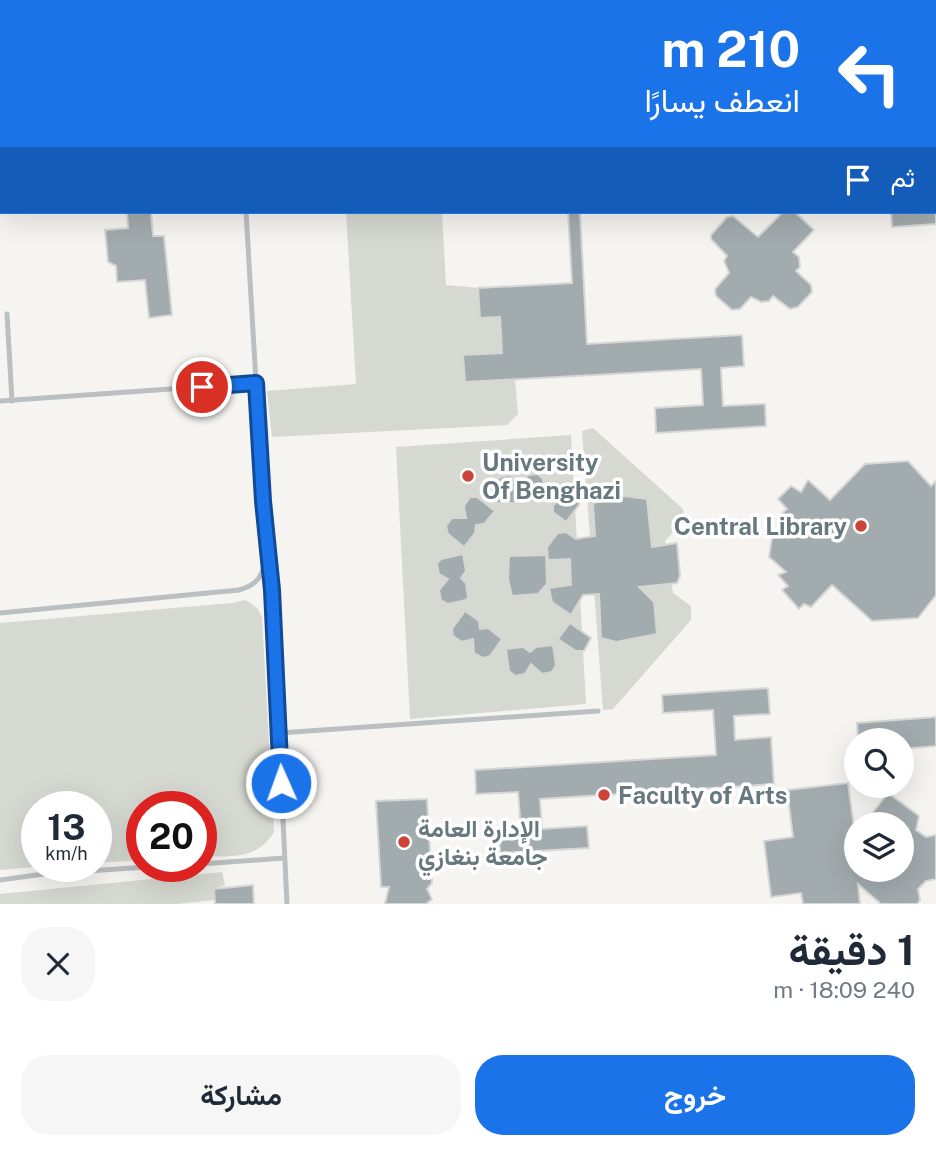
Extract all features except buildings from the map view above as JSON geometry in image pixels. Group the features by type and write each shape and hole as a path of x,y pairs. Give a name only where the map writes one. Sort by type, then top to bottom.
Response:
{"lane":[{"path":"246,214 267,548 272,590 287,904"},
{"path":"7,314 12,401"},
{"path":"0,401 256,383"},
{"path":"0,613 239,590 258,581 264,569 267,548"},
{"path":"279,733 598,711"},
{"path":"217,863 284,858"},
{"path":"0,880 126,868"}],"shaded area":[{"path":"346,214 442,214 446,285 478,288 480,318 500,317 502,353 464,355 465,381 515,379 518,414 507,425 272,437 267,391 356,384"},
{"path":"593,428 683,509 685,520 665,541 673,593 691,606 691,620 613,709 603,710 582,431"},
{"path":"571,435 586,704 410,719 396,447"},
{"path":"246,600 257,608 262,617 274,832 267,841 259,848 242,855 217,856 217,791 126,791 126,861 112,862 112,791 21,791 21,868 0,870 0,623"},
{"path":"217,872 222,872 225,885 214,889 215,900 176,904 0,904 0,894 126,882 217,882"}],"place":[{"name":"University Of Benghazi","path":"468,476"},
{"name":"Central Library","path":"861,526"},
{"name":"Faculty of Arts","path":"604,795"},
{"name":"الإدارة العامة جامعة بنغازي","path":"404,842"}],"route":[{"path":"202,387 256,383 263,501 272,590 281,783"}]}
